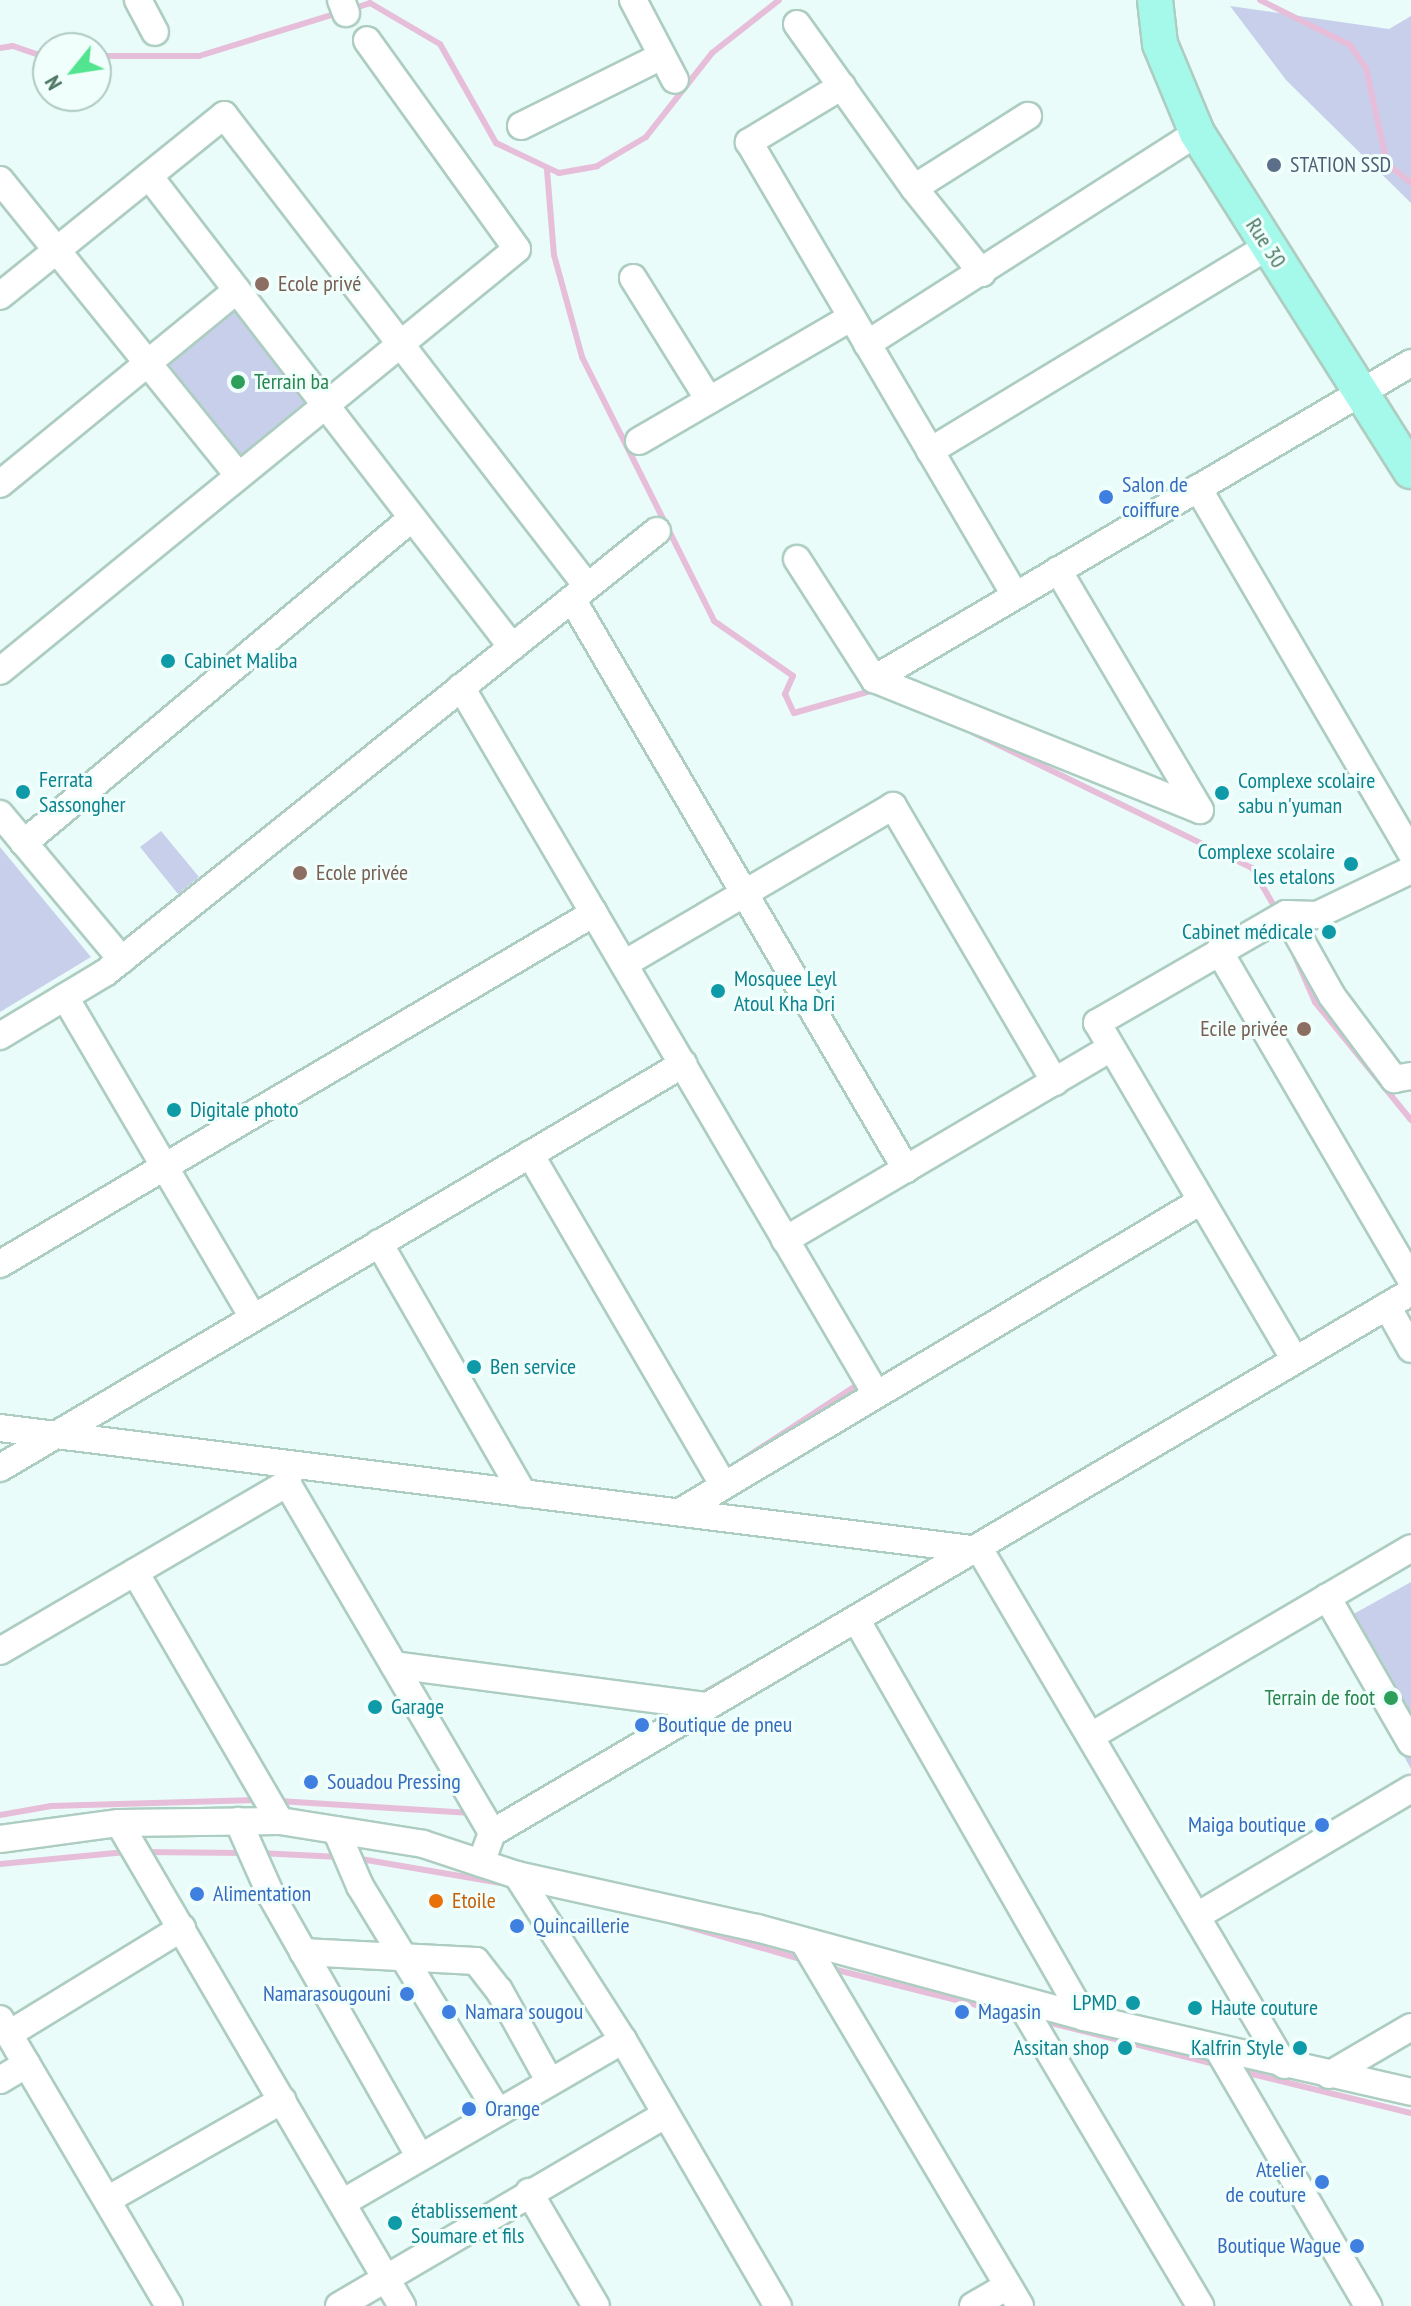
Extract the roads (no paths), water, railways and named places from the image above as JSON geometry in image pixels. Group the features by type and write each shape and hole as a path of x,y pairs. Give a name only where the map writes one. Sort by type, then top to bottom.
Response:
{"main road":[{"name":"Rue 30","path":"1155,0 1160,44 1197,133 1267,247 1363,390 1411,471"}],"street":[{"path":"138,0 155,32"},
{"path":"633,0 675,80"},
{"path":"797,24 914,188 982,273"},
{"path":"0,671 517,249 367,40"},
{"path":"521,126 662,56"},
{"path":"842,86 749,142 1015,595"},
{"path":"0,296 224,115 400,343 579,592 745,893 906,1169"},
{"path":"914,188 1028,116"},
{"path":"867,344 1197,133"},
{"path":"149,176 512,647"},
{"path":"0,180 238,475"},
{"path":"930,451 1267,247"},
{"path":"633,278 709,400"},
{"path":"0,484 237,290"},
{"path":"639,441 852,317"},
{"path":"874,679 1411,363"},
{"path":"1198,488 1411,852"},
{"path":"24,843 412,518"},
{"path":"0,1036 122,960 657,531"},
{"path":"797,559 874,679 1200,810 1058,570"},
{"path":"461,687 875,1392"},
{"path":"624,964 893,806 1055,1082"},
{"path":"0,814 122,960"},
{"path":"1295,1360 1097,1023 1286,914 1317,915 1411,870"},
{"path":"0,1264 594,913"},
{"path":"1286,914 1332,996 1394,1079 1401,1082 1411,1076"},
{"path":"1219,951 1411,1279"},
{"path":"65,997 253,1317"},
{"path":"785,1240 1111,1048"},
{"path":"0,1468 683,1064"},
{"path":"530,1154 722,1482"},
{"path":"680,1512 722,1482 1201,1201"},
{"path":"379,1243 523,1493"},
{"path":"481,1863 492,1833 856,1619 980,1550 1411,1292"},
{"path":"1387,1306 1411,1349"},
{"path":"0,1428 289,1473 523,1493 980,1550"},
{"path":"0,1651 135,1572 289,1473"},
{"path":"289,1473 394,1665 492,1833"},
{"path":"1091,1736 1411,1548"},
{"path":"980,1550 1284,2065"},
{"path":"135,1572 280,1821"},
{"path":"1327,1597 1411,1743"},
{"path":"856,1619 1084,2017"},
{"path":"394,1665 707,1706"},
{"path":"1197,1916 1411,1789"},
{"path":"238,1821 303,1952 420,2157"},
{"path":"0,1839 119,1823 280,1821 423,1844 517,1875 804,1942 1084,2017 1411,2092"},
{"path":"119,1823 402,2306"},
{"path":"336,1830 360,1886 498,2112"},
{"path":"517,1875 623,2040 778,2306"},
{"path":"169,2306 5,2027 182,1928"},
{"path":"804,1942 1014,2296 973,2306"},
{"path":"303,1952 402,1954 476,1961 499,1990 550,2082"},
{"path":"1018,1999 1200,2306"},
{"path":"1329,2075 1411,2027"},
{"path":"342,2203 623,2040"},
{"path":"1218,2049 1368,2306"},
{"path":"0,2080 27,2064"},
{"path":"107,2200 282,2100"},
{"path":"339,2306 666,2114"},
{"path":"529,2192 596,2306"}],"waterway":[{"path":"352,9 370,3 440,44 496,143 559,173 597,166 646,137 712,53 779,0"},
{"path":"1260,0 1350,45 1366,68 1387,164 1411,183"},
{"path":"112,56 199,56 338,13"},
{"path":"0,48 13,46 32,53"},
{"path":"547,170 554,255 582,357 714,621 793,676 785,694 794,713 875,690"},
{"path":"972,732 1252,868 1274,906"},
{"path":"1295,956 1315,1002 1411,1120"},
{"path":"742,1460 860,1383"},
{"path":"700,1695 753,1665"},
{"path":"0,1815 51,1806 259,1800"},
{"path":"279,1801 471,1813"},
{"path":"0,1864 128,1852"},
{"path":"143,1852 244,1853"},
{"path":"259,1853 340,1857"},
{"path":"355,1858 501,1883"},
{"path":"672,1922 807,1961"},
{"path":"829,1968 1016,2015"},
{"path":"1043,2021 1218,2065"},
{"path":"1240,2071 1411,2113"}],"place":[{"name":"STATION SSD","path":"1274,165"},
{"name":"Ecole privé","path":"262,284"},
{"name":"Terrain ba","path":"238,382"},
{"name":"Salon de coiffure","path":"1106,497"},
{"name":"Cabinet Maliba","path":"168,661"},
{"name":"Ferrata Sassongher","path":"23,792"},
{"name":"Complexe scolaire sabu n'yuman","path":"1222,793"},
{"name":"Complexe scolaire les etalons","path":"1351,864"},
{"name":"Ecole privée","path":"300,873"},
{"name":"Cabinet médicale","path":"1329,932"},
{"name":"Mosquee Leyl Atoul Kha Dri","path":"718,991"},
{"name":"Ecile privée","path":"1304,1029"},
{"name":"Digitale photo","path":"174,1110"},
{"name":"Ben service","path":"474,1367"},
{"name":"Terrain de foot","path":"1391,1698"},
{"name":"Garage","path":"375,1707"},
{"name":"Boutique de pneu","path":"642,1725"},
{"name":"Souadou Pressing","path":"311,1782"},
{"name":"Maiga boutique","path":"1322,1825"},
{"name":"Alimentation","path":"197,1894"},
{"name":"Etoile","path":"436,1901"},
{"name":"Quincaillerie","path":"517,1926"},
{"name":"Namarasougouni","path":"407,1994"},
{"name":"LPMD","path":"1133,2003"},
{"name":"Haute couture","path":"1195,2008"},
{"name":"Namara sougou","path":"449,2012"},
{"name":"Magasin","path":"962,2012"},
{"name":"Assitan shop","path":"1125,2048"},
{"name":"Kalfrin Style","path":"1300,2048"},
{"name":"Orange","path":"469,2109"},
{"name":"Atelier de couture","path":"1322,2182"},
{"name":"établissement Soumare et fils","path":"395,2223"},
{"name":"Boutique Wague","path":"1357,2246"}]}
